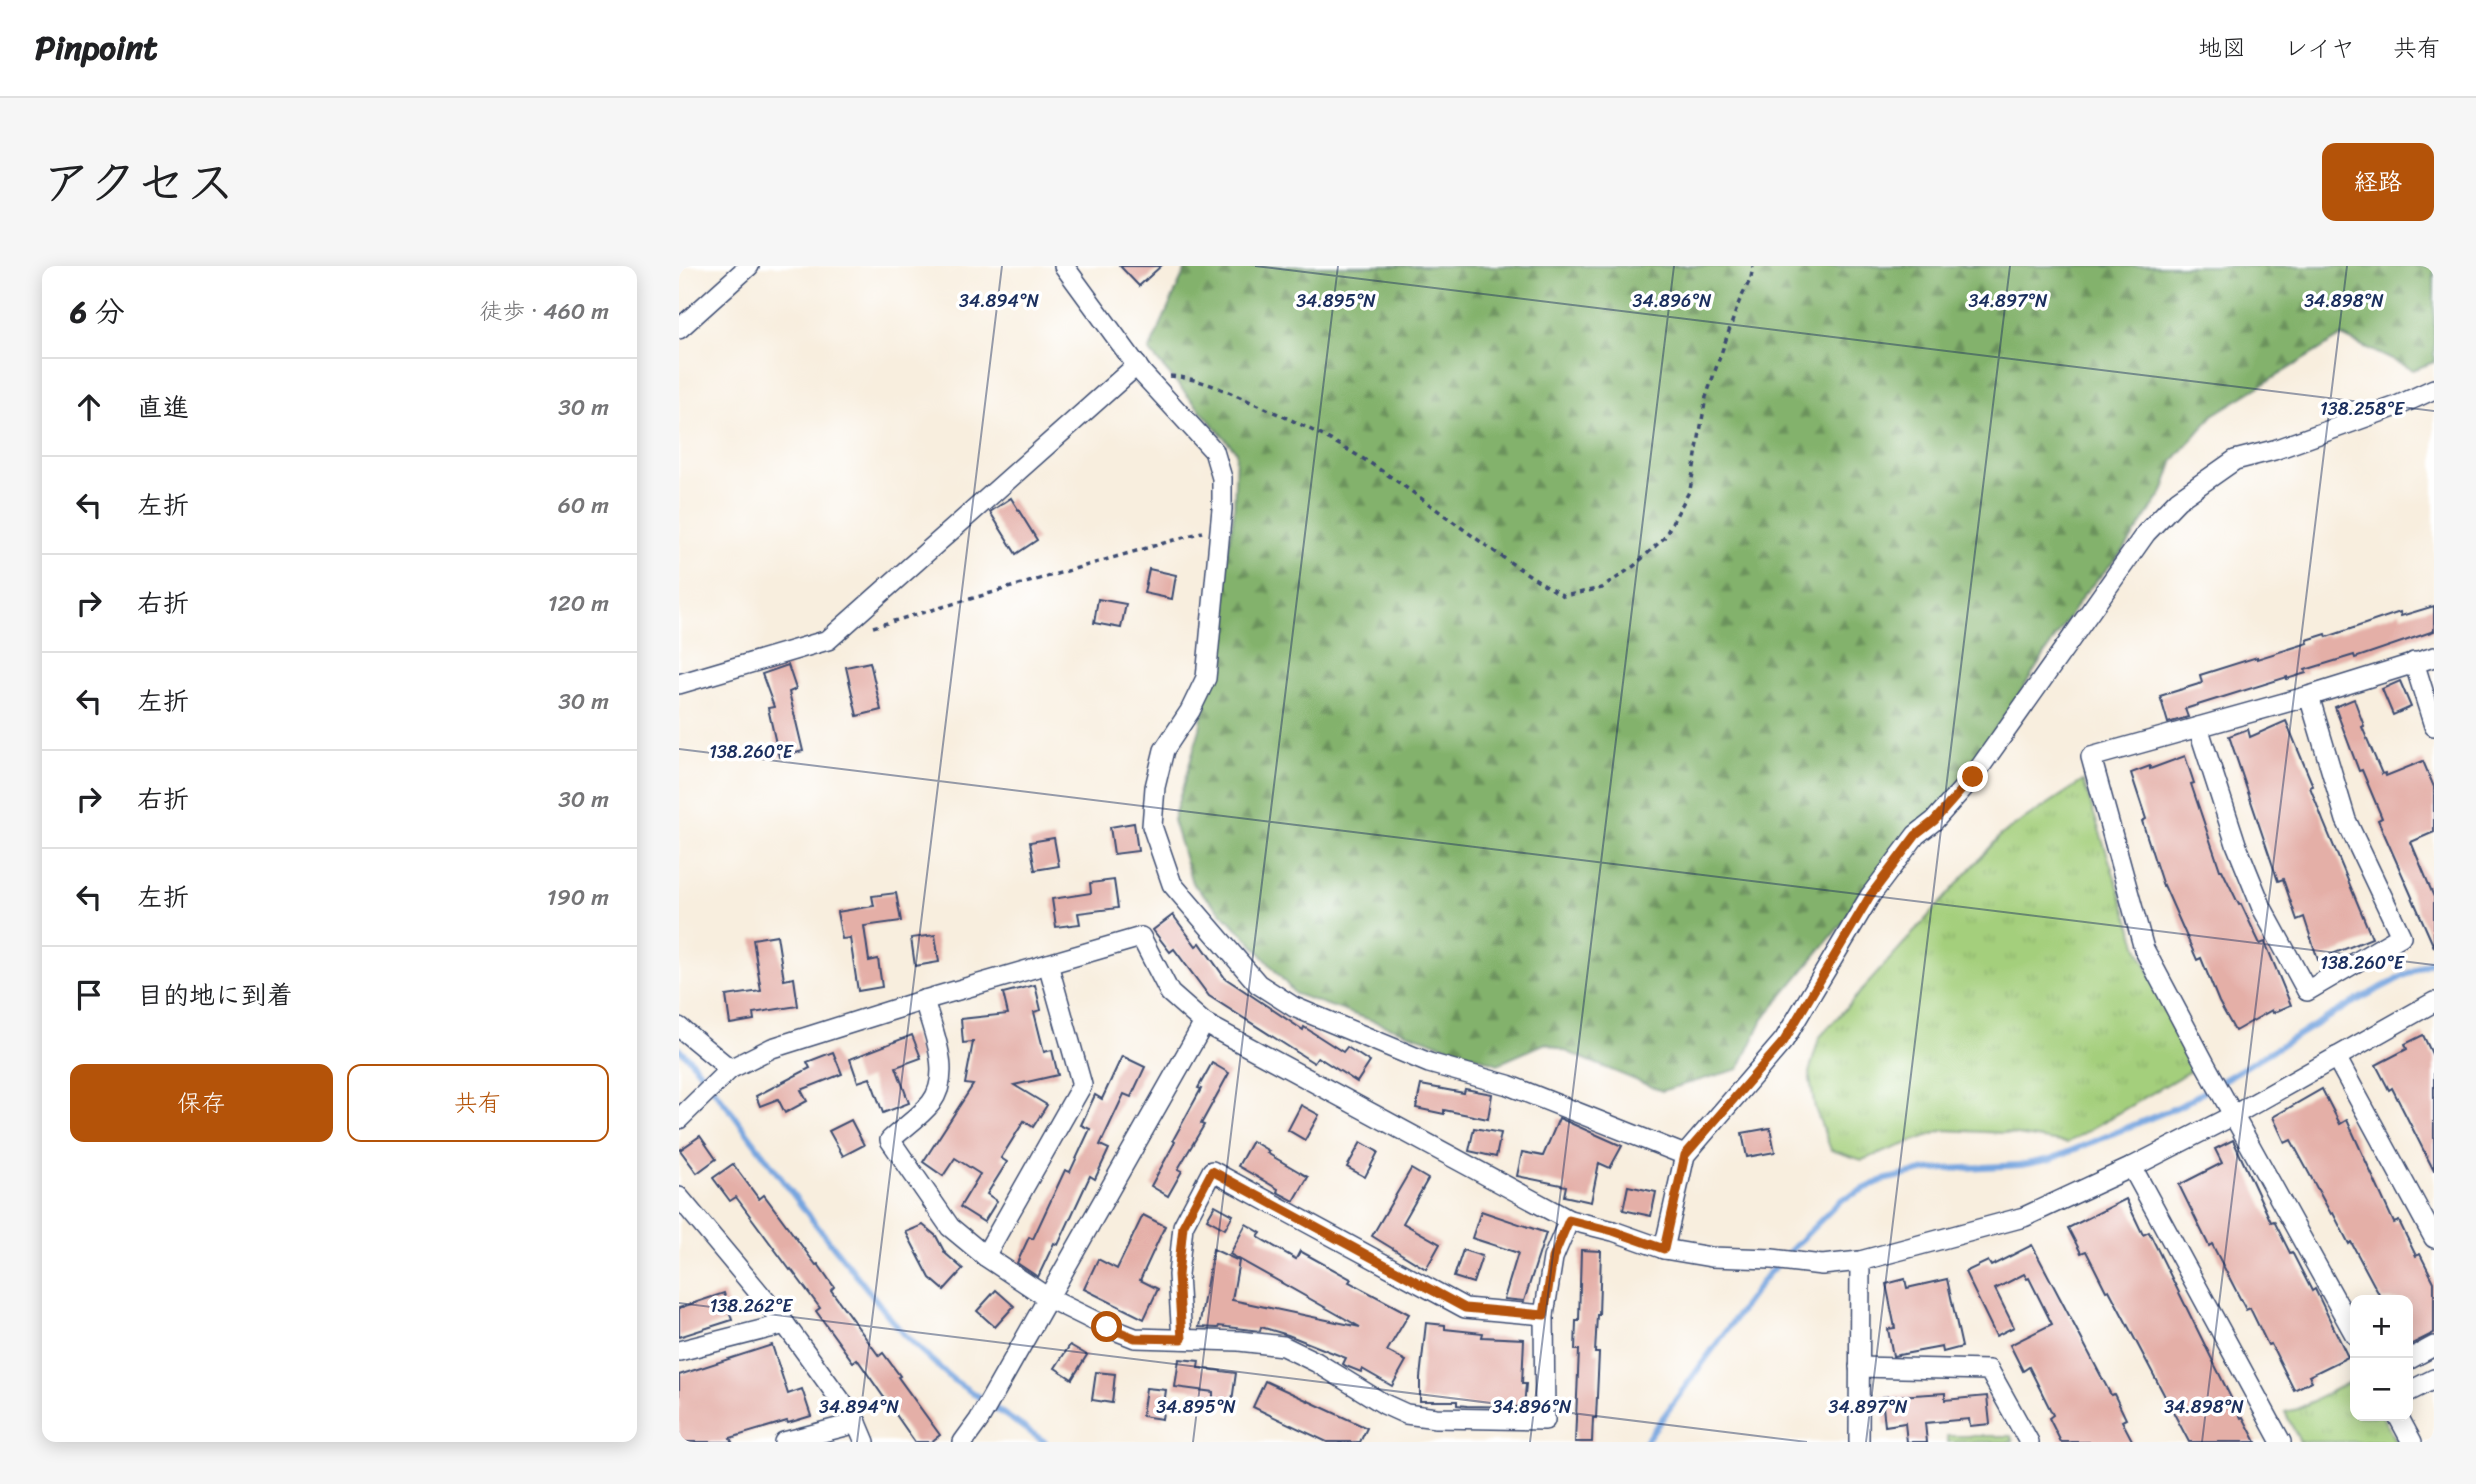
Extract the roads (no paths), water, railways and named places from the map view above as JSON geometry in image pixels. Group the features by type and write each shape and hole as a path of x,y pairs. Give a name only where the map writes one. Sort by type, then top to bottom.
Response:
{"street":[{"path":"679,329 749,266"},
{"path":"1063,266 1140,370 1214,450 1222,478 1206,678 1190,711 1164,750 1155,787 1152,826 1173,884 1258,984 1294,1007 1429,1063 1508,1085 1685,1155"},
{"path":"679,684 828,640 1140,370"},
{"path":"1664,1249 1685,1155 1784,1041 1870,896 1916,835 1934,821 1973,777 2146,533 2178,500 2235,460 2274,450 2397,406 2434,389"},
{"path":"2350,1326 2144,949 2091,757 2309,696 2434,657"},
{"path":"2414,662 2434,726"},
{"path":"2197,727 2236,844 2262,908 2307,990 2401,936 2346,820 2309,696"},
{"path":"679,1119 730,1069 772,1048 924,1000 1141,937 1170,992 1204,1023 1569,1220 1613,1231 1664,1249 1711,1257 1772,1259 1822,1265 1860,1261 2024,1217 2132,1167 2234,1115 2434,1004"},
{"path":"985,1256 1082,1084 1048,964"},
{"path":"924,1000 940,1059 941,1087 929,1105 890,1140 950,1227 985,1256 1048,1298 1135,1338 1283,1346 1406,1414 1437,1418 1545,1420 1544,1315 1553,1258 1569,1220"},
{"path":"963,1442 1001,1382 1204,1023"},
{"path":"679,1027 730,1069"},
{"path":"2336,1057 2434,1238"},
{"path":"2132,1167 2281,1442"},
{"path":"1182,1339 1178,1275 1183,1226 1212,1171 1465,1308 1544,1315"},
{"path":"679,1197 785,1325 857,1423 865,1442"},
{"path":"1859,1442 1860,1261"},
{"path":"679,1351 785,1325"},
{"path":"2412,1358 2434,1346"},
{"path":"1859,1367 1989,1370 2029,1442"},
{"path":"2413,1389 2434,1378"},
{"path":"2401,1421 2412,1442"},
{"path":"784,1442 857,1423"}],"waterway":[{"path":"1784,1257 1841,1200 1883,1180 1927,1170 2021,1165 2051,1159 2180,1106 2350,1004 2434,960"},
{"path":"679,1049 689,1058 903,1334 952,1379 1045,1442"},
{"path":"1645,1442 1766,1276 1777,1265"}]}
